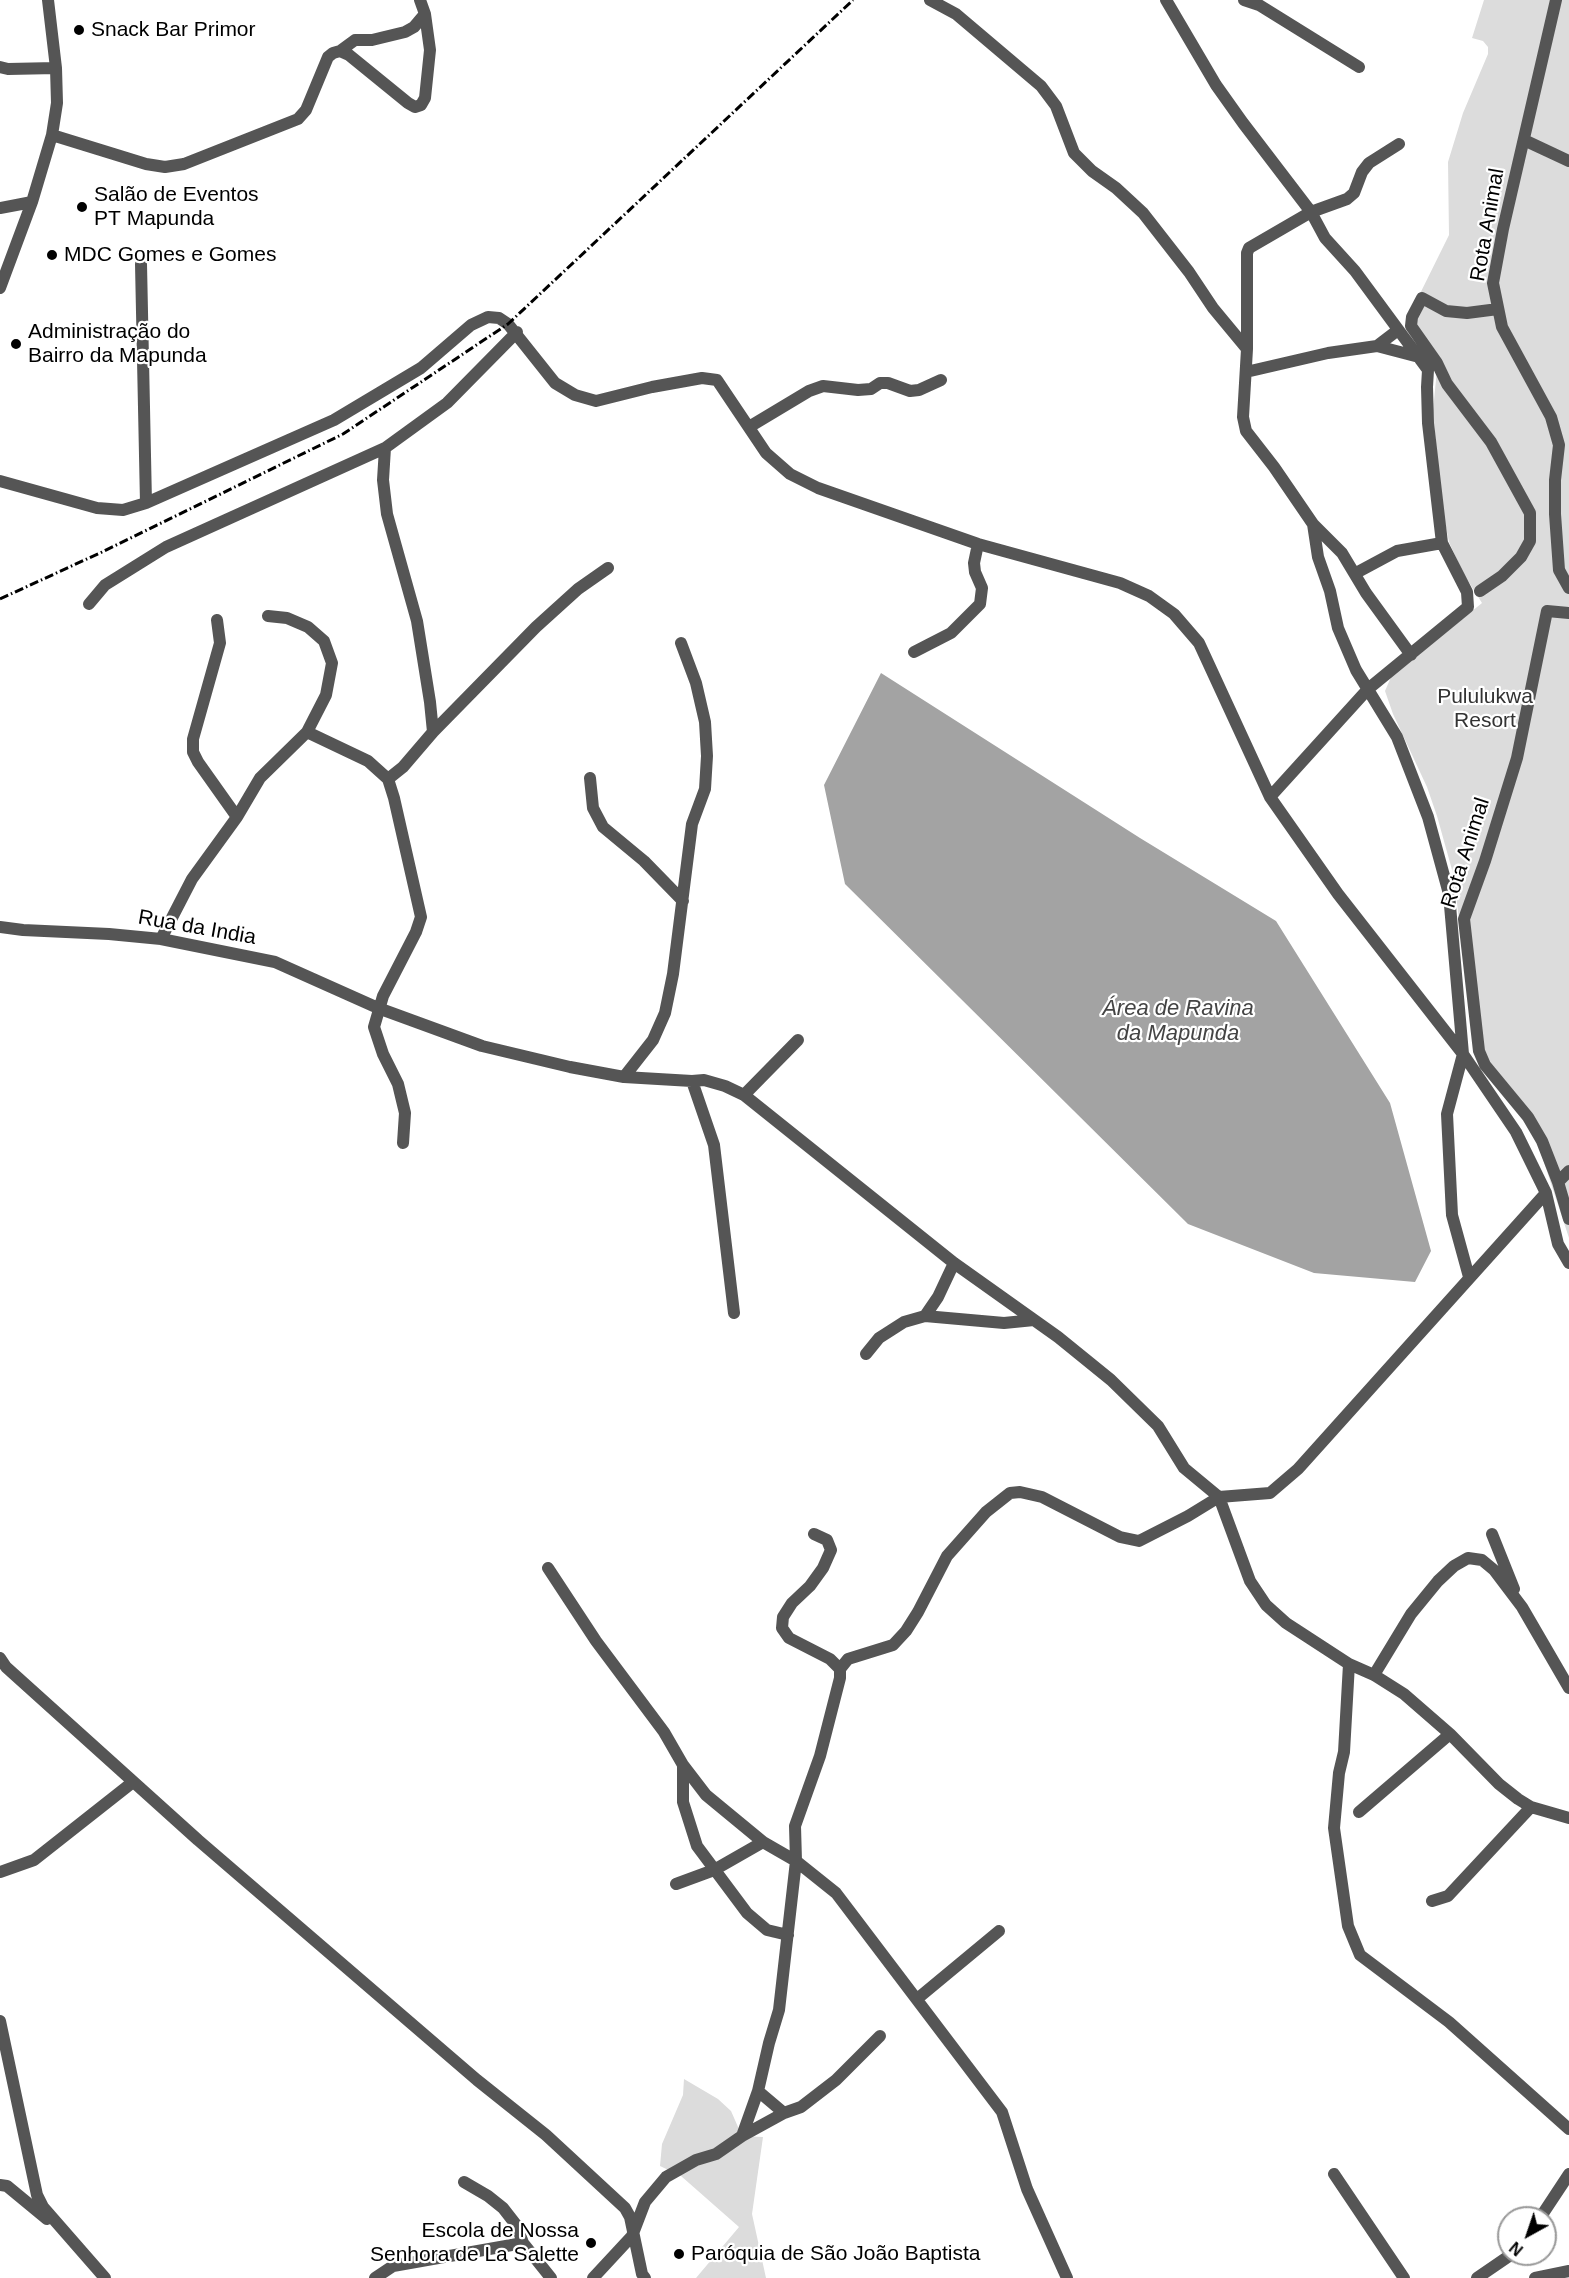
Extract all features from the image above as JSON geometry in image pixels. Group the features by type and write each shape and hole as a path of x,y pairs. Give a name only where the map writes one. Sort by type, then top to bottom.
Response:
{"street":[{"path":"0,288 33,202 52,135 57,103 56,68 48,0"},
{"path":"340,51 408,103 415,107 421,105 427,86 430,50 425,15 420,0"},
{"path":"930,0 956,14 1041,86 1056,106 1074,153 1143,213 1189,272 1213,308 1247,349"},
{"path":"1166,0 1216,85 1311,212 1325,238 1355,271 1428,370 1428,423 1442,543 1467,592 1468,607 1368,689 1270,797"},
{"path":"1244,0 1259,5 1359,67"},
{"name":"Rota Animal","path":"1556,0 1503,229 1493,283 1503,327 1551,417 1559,445 1555,480 1564,552 1559,570 1569,588"},
{"path":"52,135 146,164 165,167 184,164 298,119 306,110 328,57 355,40 372,40 405,32 414,27 425,15"},
{"path":"0,67 8,69 56,68"},
{"path":"1524,140 1569,161"},
{"path":"1399,144 1369,163 1362,172 1354,193 1347,199 1311,212 1249,248 1247,253 1247,349 1243,417 1246,430 1313,524 1342,553 1366,593 1411,655"},
{"path":"0,208 33,202"},
{"path":"141,264 146,503"},
{"path":"1480,591 1502,576 1521,557 1530,541 1530,513 1491,442 1447,384 1437,363 1411,326 1412,317 1422,298 1446,311 1467,313 1498,309"},
{"path":"0,481 98,508 123,510 146,503 334,420 421,368 471,325 488,317 499,318 517,332 555,383 574,395 596,401 652,387 709,378 717,380 766,453 790,474 818,489 978,544 1120,583 1149,596 1174,614 1199,644 1270,797 1338,894 1463,1054 1516,1132 1545,1193 1558,1244 1569,1263"},
{"path":"1377,346 1398,330"},
{"path":"89,604 105,585 166,547 385,448 447,403 517,332"},
{"path":"1246,372 1377,346 1420,357"},
{"path":"750,428 809,391 823,386 858,390 871,389 880,382 910,391 919,390 941,380"},
{"path":"385,448 383,480 387,514 417,621 433,732"},
{"path":"1313,524 1318,557 1330,591 1338,628 1356,670 1397,737 1428,817 1449,894 1463,1054 1447,1114 1452,1215 1469,1277"},
{"path":"1356,573 1374,561 1397,551 1442,543"},
{"path":"914,652 951,633 980,604 982,588 974,563 978,544"},
{"path":"388,779 403,767 433,732 536,627 578,589 608,568"},
{"name":"Rota Animal","path":"1569,613 1546,611 1517,758 1485,861 1464,919 1479,1052 1485,1065 1528,1117 1542,1141 1569,1219"},
{"path":"161,939 192,879 237,817 260,778 307,732 326,695 332,663 324,641 308,627 287,618 268,616"},
{"path":"217,620 220,643 193,739 193,752 237,817"},
{"path":"624,1077 653,1040 665,1013 673,974 692,824 705,789 707,756 705,722 696,683 681,643"},
{"path":"307,732 368,761 388,779 422,917 378,1008 374,1027 383,1054 398,1084 405,1113 403,1143"},
{"path":"590,778 593,808 603,827 644,861 682,901"},
{"name":"Rua da India","path":"0,927 161,939 275,962 378,1008 482,1046 624,1077 704,1080 744,1095 954,1263 1034,1320 1111,1380 1158,1425 1184,1468 1219,1497"},
{"path":"744,1095 798,1040"},
{"path":"692,1081 714,1145 734,1313"},
{"path":"1558,1182 1569,1171"},
{"path":"742,2136 758,2091 779,2010 796,1861 795,1826 820,1756 840,1669 848,1659 893,1644 906,1631 947,1556 986,1512 1010,1493 1020,1492 1042,1497 1120,1537 1139,1541 1219,1497 1270,1493 1298,1470 1545,1193"},
{"path":"925,1316 938,1297 954,1263"},
{"path":"866,1354 879,1338 904,1323 925,1316 1004,1323 1034,1320"},
{"path":"1219,1497 1250,1581 1266,1605 1286,1623 1349,1664 1374,1675 1404,1694 1450,1734 1499,1784 1531,1807 1569,1818"},
{"path":"814,1534 827,1540 831,1550 823,1568 810,1586 792,1603 783,1617 782,1629 789,1638 830,1659 840,1669"},
{"path":"1492,1534 1522,1607"},
{"path":"1374,1675 1411,1614 1438,1581 1454,1566 1468,1558 1482,1560 1494,1570 1522,1607 1569,1688"},
{"path":"548,1568 596,1641 664,1732 683,1766 706,1795 763,1842 796,1861 836,1893 1002,2112 1027,2189 1067,2278"},
{"path":"0,1658 6,1666 198,1840 477,2080 546,2135 626,2208 642,2274 645,2278"},
{"path":"1349,1664 1344,1752 1334,1828 1348,1926 1360,1955 1449,2022 1569,2129"},
{"path":"1359,1812 1450,1734"},
{"path":"683,1766 683,1802 690,1830 697,1846 747,1913 767,1930 788,1935"},
{"path":"0,1872 34,1860 134,1782"},
{"path":"1432,1901 1449,1896 1531,1807"},
{"path":"676,1884 714,1870 763,1842"},
{"path":"917,1999 999,1931"},
{"path":"0,2021 36,2195 43,2207 105,2278"},
{"path":"593,2278 632,2236 645,2202 666,2177 696,2160 716,2154 742,2136 784,2113 801,2107 836,2080 880,2036"},
{"path":"758,2091 784,2113"},
{"path":"1334,2174 1404,2278"},
{"path":"1548,2206 1569,2174"},
{"path":"464,2182 488,2196 502,2208 517,2226 523,2243 551,2278"},
{"path":"0,2185 7,2186 69,2238"},
{"path":"375,2278 393,2266 523,2243"},
{"path":"1477,2278 1497,2264"},
{"path":"1535,2278 1569,2271"}],"green space":[{"name":"Pululukwa Resort","path":"1484,0 1569,0 1569,1238 1536,1138 1474,1050 1454,877 1427,787 1393,714 1385,691 1391,677 1482,603 1463,573 1449,542 1442,508 1433,411 1437,369 1406,322 1449,235 1448,162 1463,113 1488,54 1488,47 1483,41 1472,38"},
{"path":"684,2079 718,2099 731,2111 742,2136 763,2137 752,2214 766,2278 696,2278 739,2227 681,2176 660,2166 662,2144 683,2095"}],"water":[{"name":"Área de Ravina da Mapunda","path":"881,673 1140,838 1276,921 1390,1103 1431,1251 1415,1282 1314,1273 1188,1224 845,884 824,785"}],"railway":[{"path":"0,599 102,552 343,434 508,324 853,0"}],"place":[{"name":"Snack Bar Primor","path":"79,30"},
{"name":"Salão de Eventos PT Mapunda","path":"82,207"},
{"name":"MDC Gomes e Gomes","path":"52,255"},
{"name":"Administração do Bairro da Mapunda","path":"16,344"},
{"name":"Escola de Nossa Senhora de La Salette","path":"591,2243"},
{"name":"Paróquia de São João Baptista","path":"679,2254"}]}
